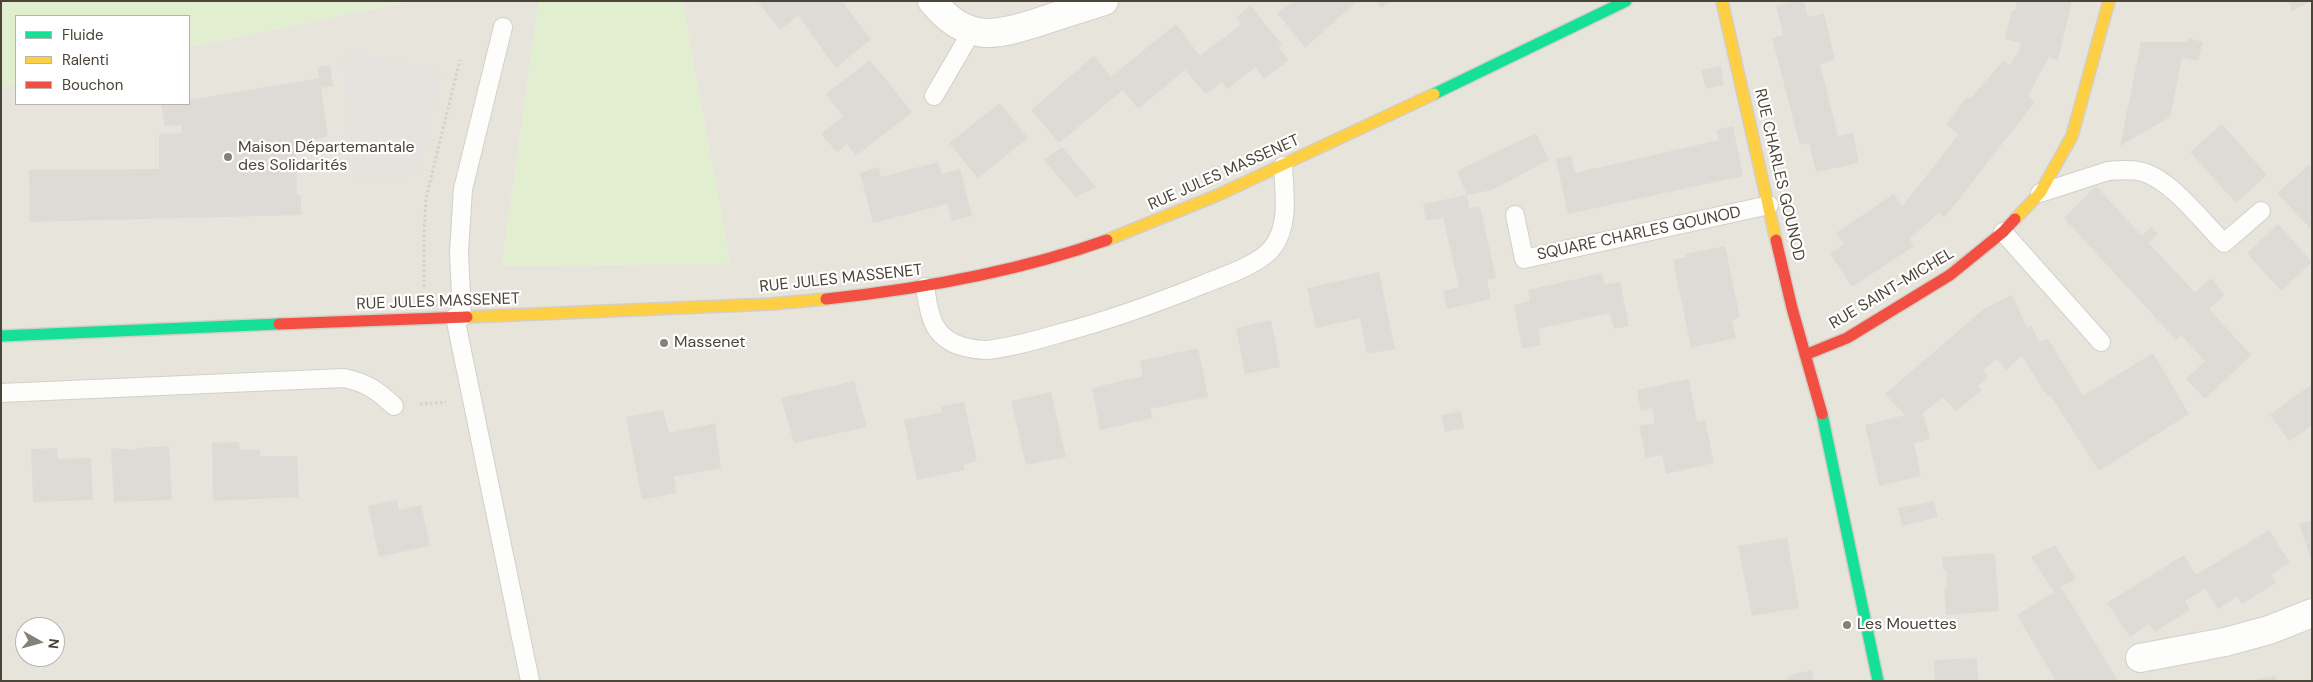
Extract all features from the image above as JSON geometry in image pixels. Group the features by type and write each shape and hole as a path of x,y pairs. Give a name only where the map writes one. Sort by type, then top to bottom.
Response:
{"street":[{"path":"932,1 949,20 972,31 1000,34 1104,1"},
{"name":"RUE JULES MASSENET","path":"1,336 803,302 925,287 1007,268 1099,242 1154,222 1283,166 1626,1"},
{"name":"RUE CHARLES GOUNOD","path":"1722,1 1805,355"},
{"name":"RUE SAINT-MICHEL","path":"1805,355 1847,338 1958,269 2003,232 2040,193 2063,155 2075,127 2109,1"},
{"path":"1805,355 1821,411 1878,681"},
{"path":"2140,658 2225,642 2269,630 2312,613"}],"lane":[{"path":"503,28 463,189 458,317 472,400 530,681"},
{"path":"934,96 972,31"},
{"path":"925,287 934,328 945,338 971,349 985,350 1018,345 1126,315 1232,273 1262,257 1272,248 1280,235 1284,222 1283,166"},
{"path":"2040,193 2108,171 2144,172 2169,188 2224,243 2261,211"},
{"name":"SQUARE CHARLES GOUNOD","path":"1516,214 1524,259 1769,205"},
{"path":"2003,232 2101,342"},
{"path":"1,393 344,378 361,381 378,391 394,406"}],"path":[{"path":"424,287 426,198 460,60"},
{"path":"414,287 460,286"},
{"path":"394,406 472,400"}],"shaded area":[{"path":"412,1 539,1 502,266 730,263 682,1 2312,1 2312,681 1,681 1,87 15,84 15,105 190,105 190,47"},
{"path":"364,53 444,72 418,177 357,182 347,121 341,55"},
{"path":"1,176 4,249 1,249"}],"green space":[{"path":"1,1 412,1 190,47 190,15 15,15 15,84 1,87"},
{"path":"539,1 682,1 730,263 502,266"}],"building":[{"path":"757,1 842,1 871,39 836,68 798,15 780,30"},
{"path":"1293,1 1357,1 1305,48 1277,13"},
{"path":"1376,1 1390,1 1381,8"},
{"path":"1794,1 1804,1 1808,17 1824,13 1835,60 1820,64 1838,136 1853,133 1859,163 1816,172 1809,143 1800,145 1772,38 1783,35 1776,6"},
{"path":"2017,1 2072,1 2058,60 2049,57 2028,96 2035,102 1944,218 1939,213 1909,239 1914,246 1852,287 1830,253 1844,244 1836,233 1894,194 1902,206 1959,134 1946,125 1967,97 1970,99 2003,61 2010,65 2019,51 2021,43 2005,39 2012,10 2015,10"},
{"path":"2288,1 2311,1 2292,11"},
{"path":"1250,5 1282,45 1279,48 1289,60 1264,79 1255,67 1227,89 1222,82 1206,94 1185,70 1138,109 1123,90 1059,143 1031,110 1094,56 1111,77 1176,24 1200,56 1242,24 1236,18"},
{"path":"2188,38 2203,42 2198,61 2182,58 2170,117 2120,146 2141,42 2187,42"},
{"path":"870,60 912,112 856,156 847,144 837,152 821,134 843,116 826,94"},
{"name":"Maison Départemantale des Solidarités","path":"330,65 333,86 321,88 328,136 296,146 297,195 301,195 301,215 30,222 29,170 159,169 159,134 182,133 181,125 165,126 161,105 190,105 190,100 319,78 320,84 318,67"},
{"path":"1721,66 1724,85 1706,89 1701,70"},
{"path":"1000,103 1028,138 978,178 949,143"},
{"path":"2222,124 2267,175 2236,203 2190,152"},
{"path":"1733,126 1743,176 1568,214 1556,159 1571,156 1575,173 1719,140 1716,130"},
{"path":"1536,133 1549,160 1492,190 1467,195 1457,171"},
{"path":"1062,147 1096,187 1076,197 1044,160"},
{"path":"938,162 942,174 960,169 972,216 952,221 947,204 873,223 860,173 879,167 881,177"},
{"path":"2309,165 2312,168 2312,230 2277,193"},
{"path":"2096,186 2142,236 2151,227 2158,234 2149,243 2195,293 2211,278 2225,295 2209,309 2251,355 2205,399 2186,379 2205,361 2181,335 2176,340 2064,218"},
{"path":"1467,195 1469,208 1480,207 1496,278 1487,280 1491,299 1447,309 1443,291 1459,287 1443,218 1426,221 1423,204"},
{"path":"2278,224 2312,262 2281,291 2247,253"},
{"path":"1725,246 1740,318 1732,320 1736,338 1691,348 1673,260 1686,257 1685,254"},
{"path":"1379,272 1395,349 1367,354 1360,318 1316,328 1307,288"},
{"path":"1602,273 1604,285 1620,282 1629,326 1614,329 1610,313 1538,329 1541,345 1522,349 1514,305 1530,301 1528,290"},
{"path":"2012,295 2027,328 2032,326 2039,342 2048,339 2083,396 2153,353 2189,414 2099,471 2050,395 2047,396 2022,356 2006,370 1997,359 1983,370 1988,377 1978,386 1982,390 1956,411 1943,397 1923,413 1930,439 1914,443 1921,476 1879,486 1865,425 1905,415 1885,394 1985,308"},
{"path":"1271,320 1280,367 1245,374 1236,328"},
{"path":"1198,348 1208,397 1150,409 1153,418 1100,430 1092,388 1143,376 1140,361"},
{"path":"1689,379 1697,422 1705,420 1714,463 1666,474 1662,455 1646,458 1639,426 1655,423 1652,408 1641,411 1637,390"},
{"path":"854,381 867,427 794,443 781,398"},
{"path":"2312,384 2312,426 2289,441 2270,415"},
{"path":"1051,392 1066,457 1026,465 1011,401"},
{"path":"964,402 977,461 964,464 965,470 917,480 904,420 942,412 941,406"},
{"path":"663,410 669,433 715,423 721,468 674,477 676,493 642,500 626,417"},
{"path":"1461,411 1464,428 1445,432 1441,415"},
{"path":"239,442 240,450 260,449 260,456 297,456 299,497 213,501 212,443"},
{"path":"169,446 172,500 114,502 111,448 137,450 136,448"},
{"path":"57,448 58,459 91,458 93,500 33,502 31,449"},
{"path":"397,500 399,510 421,505 430,546 379,557 368,506"},
{"path":"1934,501 1938,517 1902,526 1898,508"},
{"path":"2312,520 2312,560 2311,560 2299,524"},
{"path":"2269,530 2290,563 2271,575 2276,583 2242,604 2237,597 2218,609 2205,589 2185,601 2190,610 2155,632 2149,624 2130,637 2107,603 2184,555 2196,575"},
{"path":"1787,538 1799,608 1752,616 1738,546"},
{"path":"2055,545 2076,579 2061,587 2118,681 2056,681 2017,615 2054,592 2031,557"},
{"path":"1995,553 1999,611 1946,615 1944,588 1947,588 1946,570 1943,570 1942,557"},
{"path":"1977,658 1978,681 1935,681 1934,660"},
{"path":"1812,670 1814,681 1788,681 1787,676"},
{"path":"2275,676 2276,681 2254,681 2254,680"}],"traffic: fast":[{"path":"1434,94 1626,1"},
{"path":"1,336 279,324"},
{"path":"1822,414 1878,681"}],"traffic: slow":[{"path":"1722,1 1776,240"},
{"path":"2015,219 2040,193 2072,136 2109,1"},
{"path":"1107,240 1218,195 1434,94"},
{"path":"467,317 771,304 826,299"}],"traffic: jam":[{"path":"1805,355 1847,338 1950,275 2003,232 2015,219"},
{"path":"826,299 968,278 1038,261 1107,240"},
{"path":"1776,240 1792,308 1822,414"},
{"path":"279,324 467,317"}],"place":[{"name":"Maison Départemantale des Solidarités","path":"228,157"},
{"name":"Massenet","path":"664,343"},
{"name":"Les Mouettes","path":"1847,625"}]}
